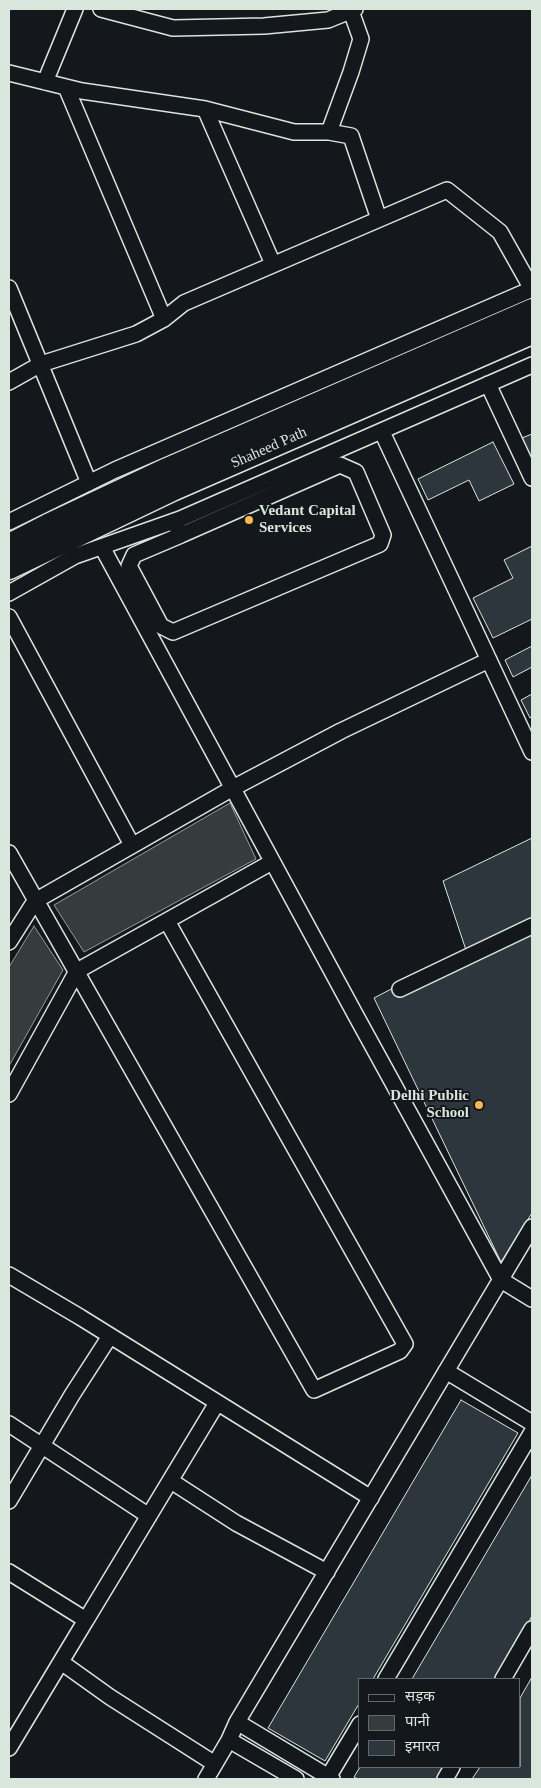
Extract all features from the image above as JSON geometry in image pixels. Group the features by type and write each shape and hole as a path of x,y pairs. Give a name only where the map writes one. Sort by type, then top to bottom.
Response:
{"highway":[{"name":"Shaheed Path","path":"9,545 48,524 167,469 532,310"},
{"name":"Shaheed Path","path":"9,568 172,490 532,333"}],"street":[{"path":"45,82 75,9"},
{"path":"101,9 173,28 273,26 328,20 353,10 361,40 329,132"},
{"path":"9,72 82,91 206,109 294,132 329,132 351,136 378,219"},
{"path":"66,87 164,319"},
{"path":"206,109 273,264"},
{"path":"9,382 41,364 136,334 164,319 184,303 447,190 500,232 532,289 124,466 9,522"},
{"path":"9,288 89,483"},
{"path":"9,593 75,556 273,486 340,465 356,472 383,535 380,544 173,632 161,626 129,566 134,555 181,535 273,486 382,432 532,365"},
{"path":"488,384 532,478"},
{"path":"382,432 532,752"},
{"path":"174,520 181,535"},
{"path":"102,547 501,1280 532,1299"},
{"path":"9,618 132,845"},
{"path":"9,942 35,901 232,788 341,731 489,660"},
{"path":"9,853 314,1390 400,1351 405,1344 167,920"},
{"path":"9,1094 77,971 272,862"},
{"path":"400,989 532,926"},
{"path":"206,1779 229,1740 237,1722 532,1227"},
{"path":"9,1275 371,1498"},
{"path":"9,1501 110,1336"},
{"path":"446,1371 532,1423"},
{"path":"9,1748 14,1728 60,1662 217,1402"},
{"path":"9,1424 149,1516"},
{"path":"387,1678 532,1432"},
{"path":"171,1481 236,1523 326,1572"},
{"path":"9,1572 86,1620"},
{"path":"504,1678 532,1629"},
{"path":"60,1662 110,1697 215,1764"},
{"path":"237,1722 329,1778 358,1727"},
{"path":"229,1740 296,1779"},
{"path":"445,1779 451,1768"}],"water":[{"path":"230,803 256,859 84,952 54,905"},
{"path":"34,926 63,970 9,1066 9,967"}],"building":[{"path":"532,434 532,461 522,438"},
{"path":"493,442 514,484 479,501 469,480 428,500 418,479"},
{"path":"532,546 532,619 493,638 473,598 513,578 504,560"},
{"path":"532,646 532,667 513,677 505,660"},
{"path":"532,694 532,716 530,718 521,700"},
{"name":"Delhi Public School","path":"532,838 532,1213 501,1262 374,998 466,950 443,881"},
{"path":"461,1400 518,1433 374,1678 358,1678 358,1705 325,1761 268,1728"},
{"path":"532,1475 532,1616 496,1678 413,1678"},
{"path":"532,1677 532,1779 472,1779 479,1768 521,1768 521,1696"},
{"path":"359,1768 442,1768 436,1779 358,1779 354,1777"}],"place":[{"name":"Vedant Capital Services","path":"249,520"},
{"name":"Delhi Public School","path":"479,1105"}]}
